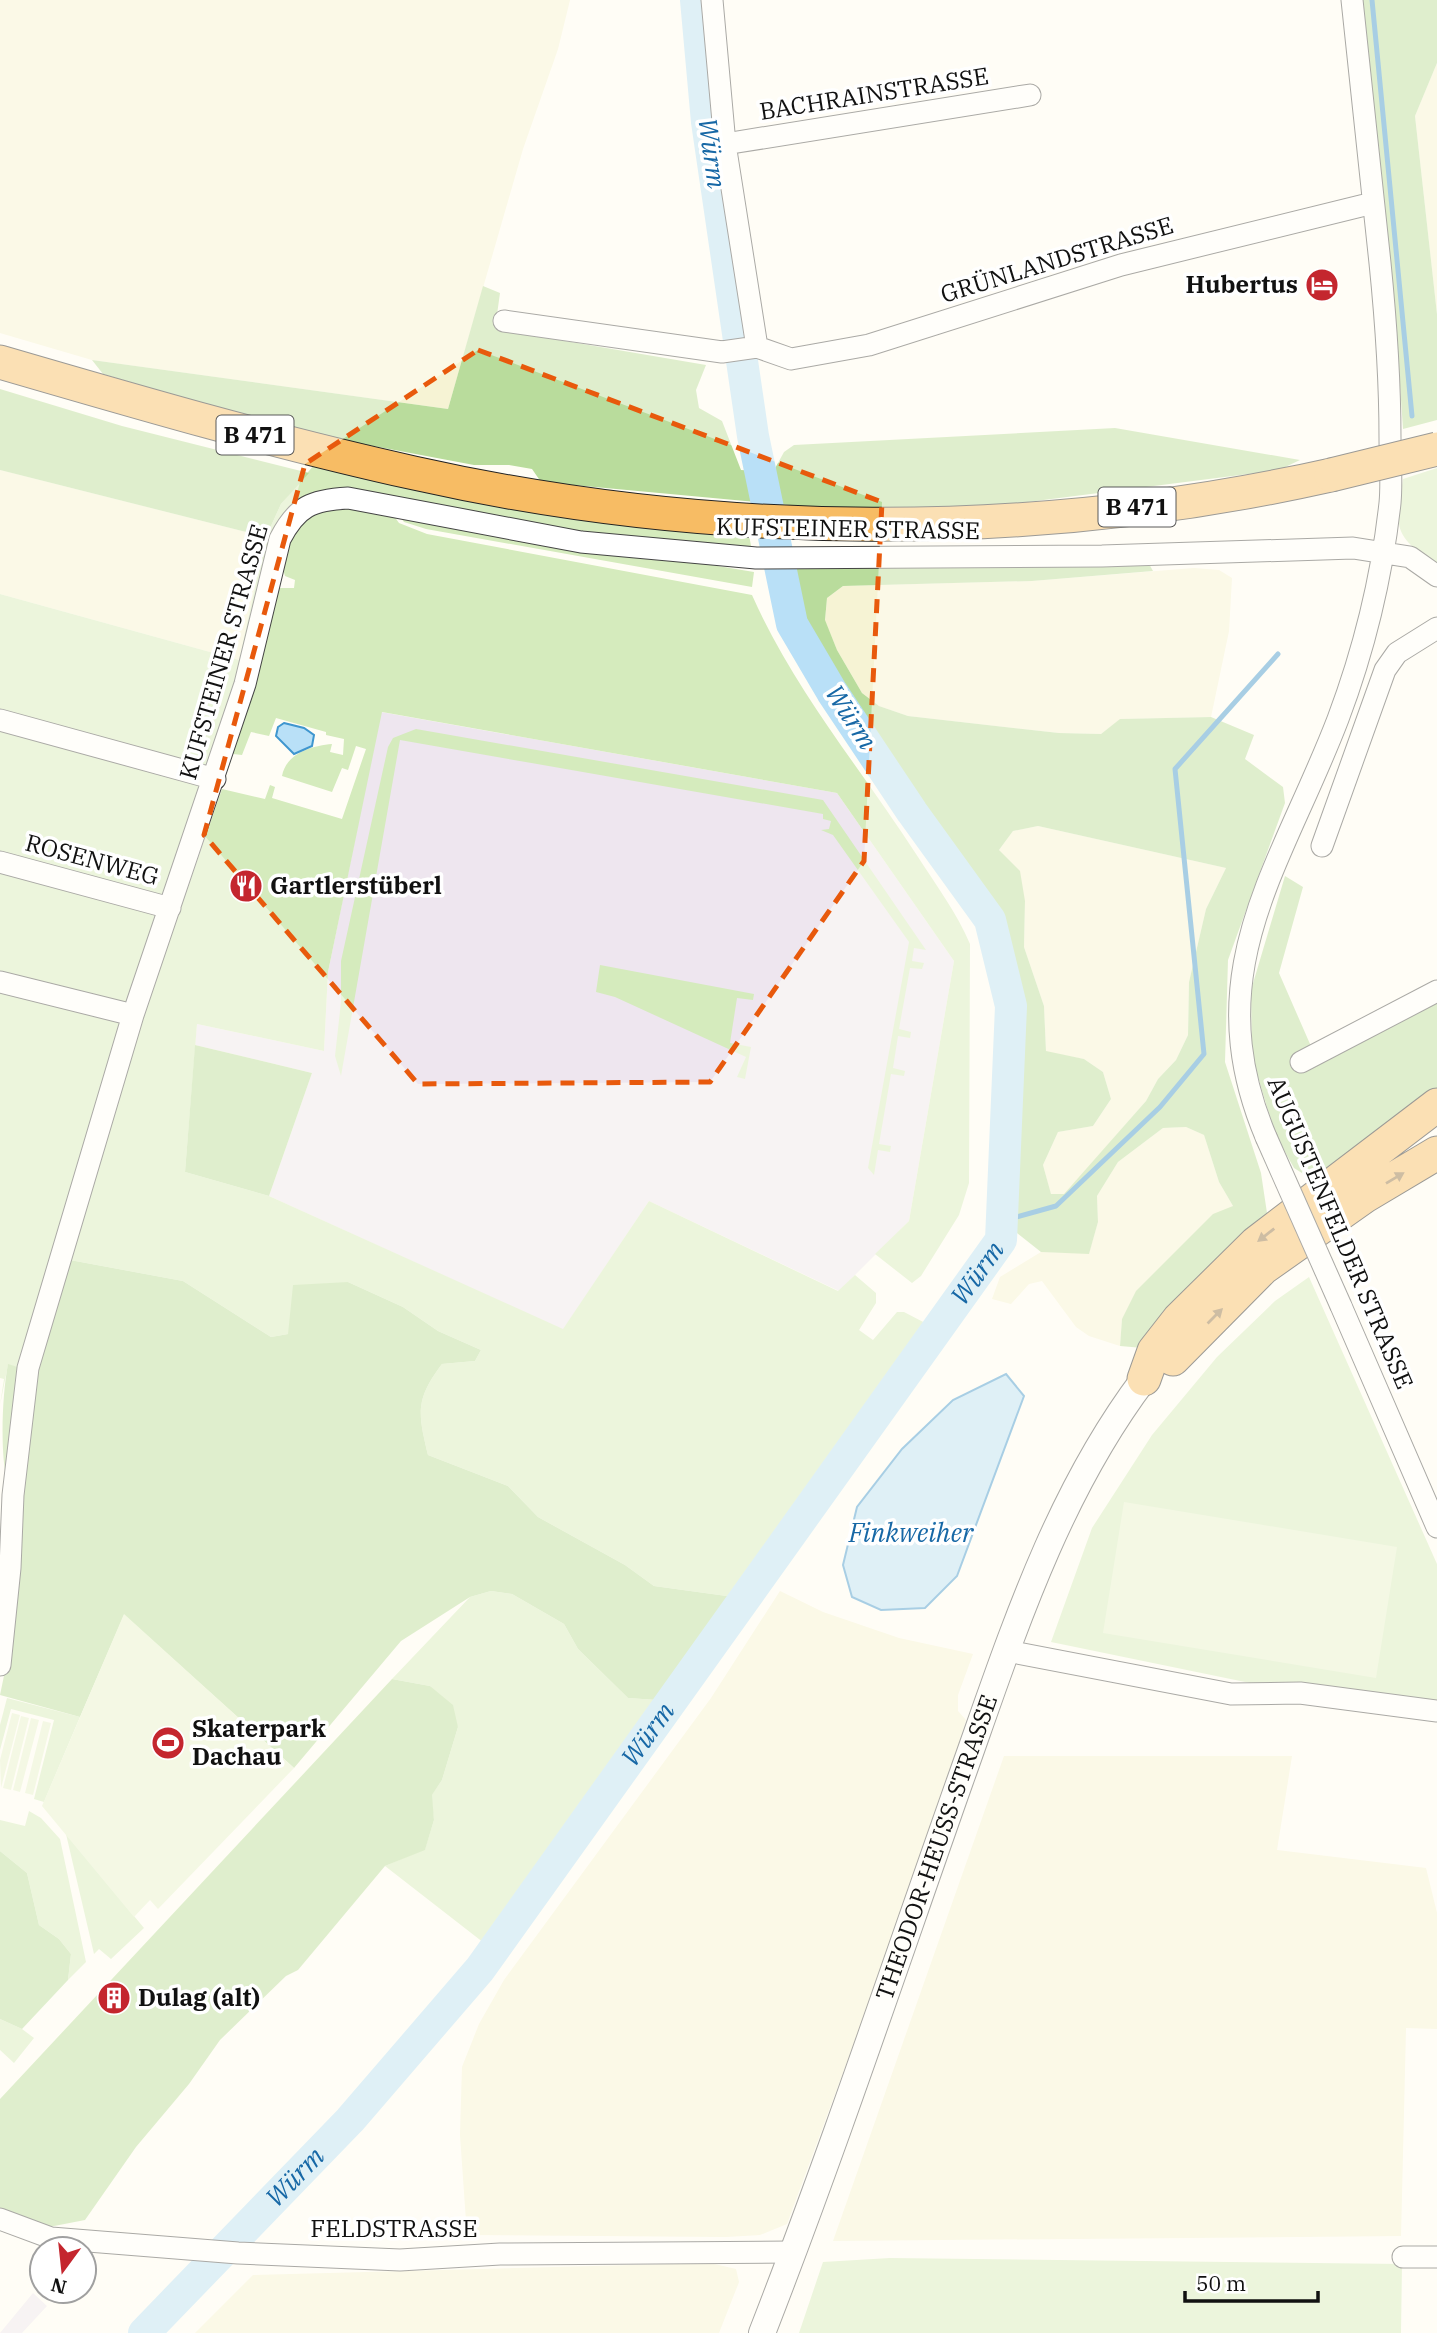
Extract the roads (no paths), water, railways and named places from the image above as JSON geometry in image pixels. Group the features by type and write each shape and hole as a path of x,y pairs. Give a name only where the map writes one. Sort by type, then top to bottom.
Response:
{"highway":[{"name":"B 471","path":"0,362 239,431 414,473 587,502 760,521 862,525 1043,517 1150,506 1283,486 1437,449"},
{"path":"1144,1379 1154,1351 1179,1319 1256,1243 1437,1105"},
{"path":"1144,1379 1168,1365 1263,1268 1365,1196 1437,1153"}],"street":[{"path":"712,0 725,144 757,347"},
{"name":"AUGUSTENFELDER STRASSE","path":"1352,0 1389,357 1390,498 1384,553 1375,598 1338,719 1258,904 1245,957 1239,1015 1242,1057 1251,1096 1266,1137 1437,1527"},
{"name":"BACHRAINSTRASSE","path":"725,144 1030,95"},
{"name":"GRÜNLANDSTRASSE","path":"504,321 729,351 757,347 791,359 869,345 1121,265 1373,203"},
{"name":"KUFSTEINER STRASSE","path":"0,1664 5,1567 28,1368 133,1015 215,779 244,684 280,540 290,520 312,504 348,498 582,542 757,558 1102,556 1353,548 1410,557 1437,576"},
{"path":"1322,846 1385,670 1397,653 1437,628"},
{"path":"0,719 215,779"},
{"name":"ROSENWEG","path":"0,862 170,908"},
{"path":"0,982 133,1015"},
{"path":"1301,1062 1437,991"},
{"name":"THEODOR-HEUSS-STRASSE","path":"762,2333 1007,1651 1052,1535 1073,1489 1144,1379"},
{"path":"1007,1651 1231,1694 1300,1693 1437,1711"},
{"name":"FELDSTRASSE","path":"0,2219 51,2238 239,2253 400,2260 500,2254 792,2252"},
{"path":"1402,2257 1437,2257"}],"water":[{"path":"284,723 304,728 314,735 312,746 294,754 276,736 278,727"},
{"name":"Finkweiher","path":"1006,1374 1024,1396 957,1576 925,1608 881,1610 852,1597 843,1565 857,1507 902,1449 953,1400"}],"waterway":[{"name":"Würm","path":"144,2333 350,2120 480,1969 1001,1240 1011,1006 990,920 912,812 832,692 792,624 753,436 707,122 696,0"},
{"path":"1372,0 1412,416"},
{"path":"1002,1221 1056,1206 1160,1107 1204,1054 1175,769 1278,654"}],"place":[{"name":"Hubertus","path":"1322,285"},
{"name":"Gartlerstüberl","path":"246,886"},
{"name":"Skaterpark Dachau","path":"168,1743"},
{"name":"Dulag (alt)","path":"114,1998"}]}
